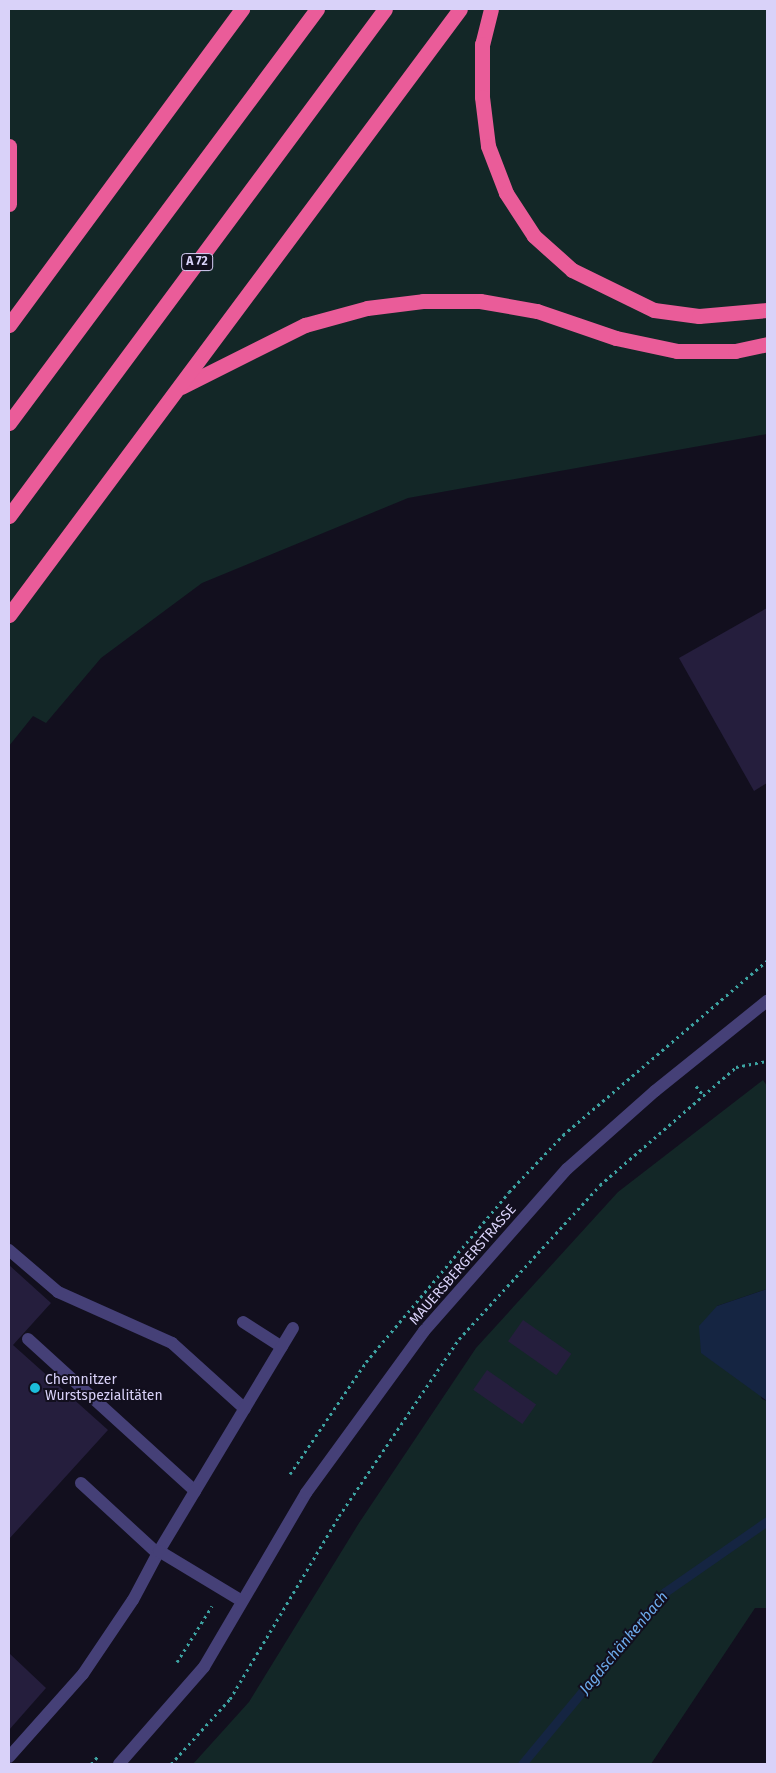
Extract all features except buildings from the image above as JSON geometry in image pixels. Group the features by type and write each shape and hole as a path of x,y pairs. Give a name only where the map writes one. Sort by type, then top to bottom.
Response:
{"highway":[{"path":"9,325 242,9"},
{"path":"9,423 317,9"},
{"name":"A 72","path":"9,516 385,9"},
{"path":"9,616 460,9"},
{"path":"491,9 482,44 482,96 488,146 506,193 534,236 572,270 654,310 699,316 767,310"},
{"path":"9,146 9,204"},
{"path":"178,389 305,325 367,308 423,301 480,301 537,311 616,338 677,350 735,351 767,344"}],"street":[{"name":"MAUERSBERGERSTRASSE","path":"119,1764 204,1667 239,1600 306,1493 424,1331 567,1169 655,1091 767,1001"},
{"path":"9,1250 58,1292 172,1343 245,1409"},
{"path":"243,1322 282,1347"},
{"path":"9,1757 83,1674 133,1600 158,1552 294,1328"},
{"path":"28,1339 195,1491"},
{"path":"81,1483 158,1552 239,1600"}],"path":[{"path":"171,1764 230,1699 338,1516 459,1339 600,1185 736,1067 767,1061"}],"green space":[{"path":"9,9 767,9 767,434 408,498 202,583 101,658 46,723 33,716 9,746"},
{"path":"763,1080 767,1086 767,1289 717,1306 762,1399 767,1401 767,1608 755,1608 651,1764 193,1764 249,1702 359,1523 476,1348 618,1192"}],"water":[{"path":"767,1289 767,1401 701,1353 699,1326 717,1306"}],"waterway":[{"name":"Jagdschänkenbach","path":"522,1764 665,1592 767,1521"}],"place":[{"name":"Chemnitzer Wurstspezialitäten","path":"35,1388"}]}
